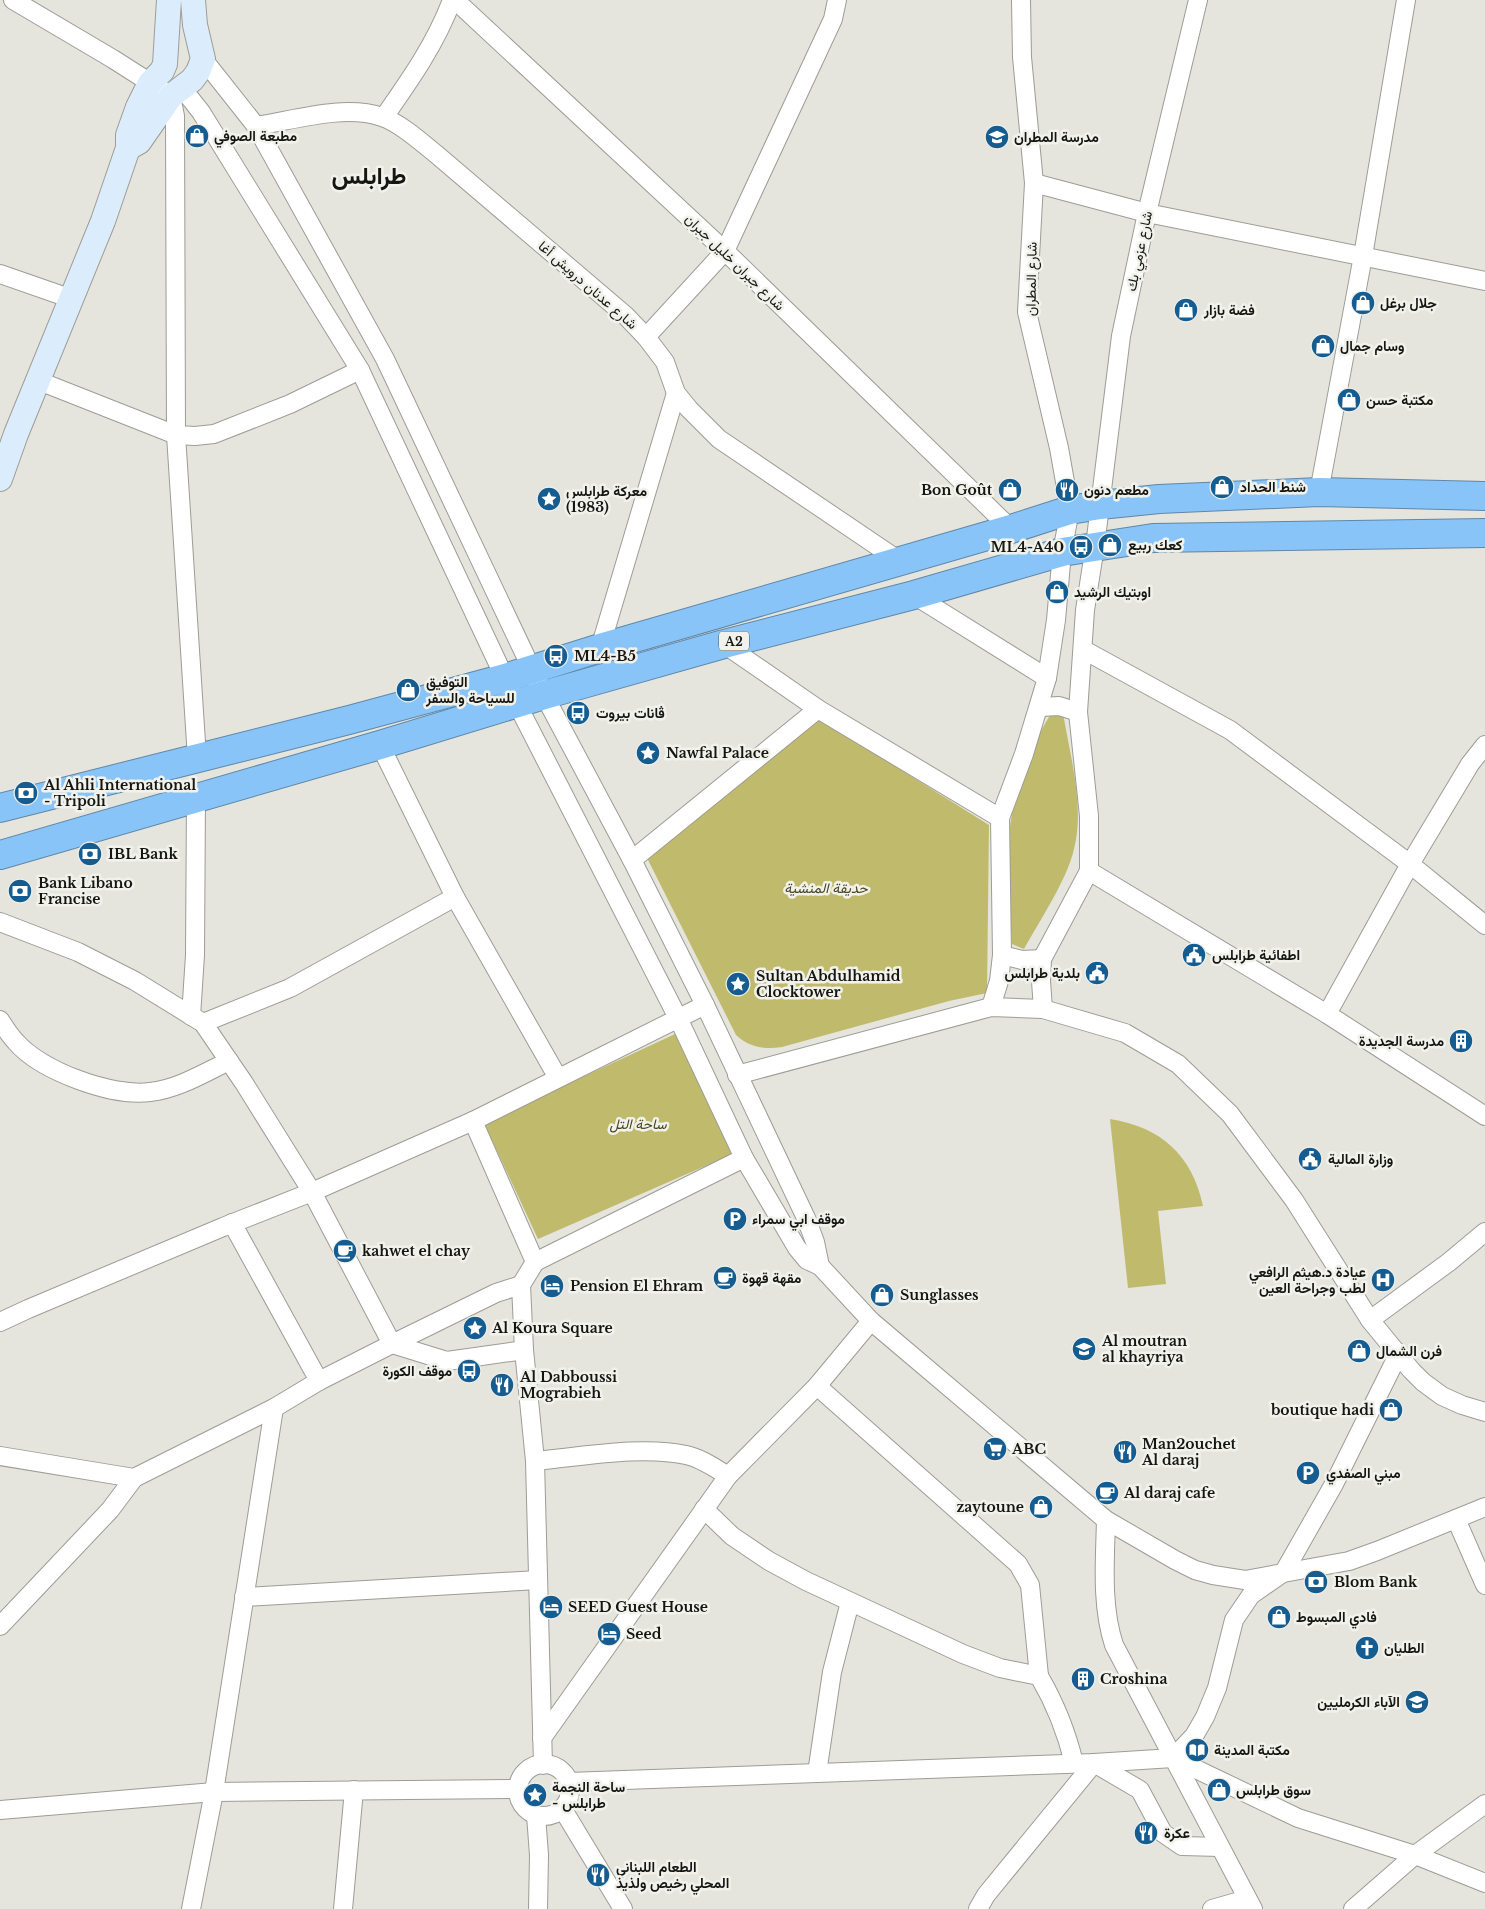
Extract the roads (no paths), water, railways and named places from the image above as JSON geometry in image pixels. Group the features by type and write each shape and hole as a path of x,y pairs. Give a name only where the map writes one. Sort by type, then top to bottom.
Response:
{"highway":[{"name":"A2","path":"0,808 349,720 505,678 600,648 901,562 1070,510 1159,499 1319,492 1485,496"},
{"name":"A2","path":"0,855 380,745 544,695 724,644 914,595 1062,552 1153,538 1485,533"}],"street":[{"path":"13,0 150,83 177,92 201,112 360,370 517,704 678,1018 744,1158 806,1260 820,1266 871,1321 1106,1520 1196,1570 1245,1580 1349,1561 1377,1552 1485,1507"},
{"path":"0,479 8,432 39,381 103,222 128,148 128,135 138,107 150,83 162,71 165,64 169,0"},
{"path":"193,0 203,59 256,126 385,359 544,695 632,860 705,1005 806,1218 815,1242 820,1266"},
{"path":"384,118 414,74 453,0"},
{"name":"شارع جبران خليل جبران","path":"453,0 724,251 1011,529"},
{"path":"646,336 724,251 833,19 837,0"},
{"name":"شارع المطران","path":"1000,818 1040,707 1047,678 1056,620 1062,552 1070,510 1059,448 1027,312 1034,183 1022,57 1021,0"},
{"name":"شارع عزمي بك","path":"1090,871 1089,816 1078,712 1084,650 1085,610 1095,546 1121,336 1147,213 1198,0"},
{"path":"1319,492 1363,256 1406,0"},
{"path":"128,148 139,142 177,92 198,72 203,59"},
{"path":"177,92 175,116 176,435 197,758"},
{"name":"شارع عدنان درويش أغا","path":"256,126 341,112 362,112 384,118 408,132 625,315 646,336 665,362 676,393 704,425 730,448 901,562"},
{"path":"1034,183 1147,213 1485,281"},
{"path":"0,274 72,299"},
{"path":"39,381 176,435 195,436 214,434 290,404 360,370"},
{"path":"600,648 676,393"},
{"path":"914,595 1047,678"},
{"path":"724,644 818,709 1000,818 1002,955 1000,981 991,1007"},
{"path":"1084,650 1230,730 1410,864 1485,925"},
{"path":"1040,707 1060,706 1078,712"},
{"path":"632,860 818,709"},
{"path":"380,745 455,897 558,1078"},
{"path":"1327,1014 1410,864 1470,764 1485,745"},
{"path":"196,797 195,956 197,1020"},
{"path":"1043,1009 1040,981 1042,959 1090,871 1327,1014 1485,1116"},
{"path":"197,1020 290,988 455,897"},
{"path":"0,922 78,952 135,982 197,1020 244,1083 312,1192 392,1344 447,1361 524,1350"},
{"path":"1002,955 1022,960 1042,959"},
{"path":"0,1322 232,1223 312,1192 473,1121 705,1005"},
{"path":"737,1075 991,1007 1043,1009 1125,1033 1178,1064 1230,1114 1294,1200 1370,1320 1399,1353 1411,1370 1442,1396 1485,1412"},
{"path":"0,1020 16,1044 40,1061 74,1079 111,1090 150,1092 180,1084 229,1062"},
{"path":"473,1121 535,1262"},
{"path":"543,1765 535,1461 524,1350 521,1285 535,1262 744,1158"},
{"path":"232,1223 319,1381"},
{"path":"1370,1320 1449,1262 1485,1232"},
{"path":"0,1626 110,1510 134,1478 274,1408 319,1381 392,1344 496,1293 521,1285"},
{"path":"542,1738 728,1476 817,1386 871,1321"},
{"path":"1173,1758 1194,1736 1205,1717 1217,1688 1234,1620 1251,1595 1284,1572 1334,1484 1399,1353"},
{"path":"817,1386 1018,1564 1030,1585 1039,1676 1063,1724 1074,1763"},
{"path":"190,1909 214,1792 274,1408"},
{"path":"535,1461 641,1451 687,1455 708,1463 728,1476"},
{"path":"0,1456 134,1478"},
{"path":"704,1509 732,1536 769,1561 806,1581 963,1654 1000,1668 1039,1676"},
{"path":"1456,1518 1485,1585"},
{"path":"1106,1520 1106,1609 1108,1626 1114,1645 1250,1904 1212,1909"},
{"path":"244,1597 538,1580"},
{"path":"817,1773 832,1672 850,1602"},
{"path":"568,1782 1094,1763 1173,1758 1298,1818 1415,1855 1485,1883"},
{"path":"1094,1763 1140,1790 1163,1833 1182,1846 1220,1847"},
{"path":"978,1909 986,1895 1094,1763"},
{"path":"549,1765 558,1769 568,1782 569,1796 562,1808 550,1816 536,1815 523,1805 518,1789 519,1782 528,1769 549,1765"},
{"path":"0,1810 214,1792 518,1789"},
{"path":"343,1909 354,1790"},
{"path":"1353,1909 1415,1855 1485,1804"},
{"path":"562,1808 623,1909"},
{"path":"536,1815 539,1854 538,1909"}],"place":[{"name":"مطبعة الصوفي","path":"197,136"},
{"name":"مدرسة المطران","path":"997,137"},
{"name":"جلال برغل","path":"1363,303"},
{"name":"فضة بازار","path":"1186,310"},
{"name":"وسام جمال","path":"1323,346"},
{"name":"مكتبة حسن","path":"1349,400"},
{"name":"شنط الحداد","path":"1222,487"},
{"name":"Bon Goût","path":"1010,490"},
{"name":"مطعم دنون","path":"1067,490"},
{"name":"معركة طرابلس (1983)","path":"549,499"},
{"name":"كعك ربيع","path":"1110,545"},
{"name":"ML4-A40","path":"1081,547"},
{"name":"اوبتيك الرشيد","path":"1057,592"},
{"name":"ML4-B5","path":"556,656"},
{"name":"التوفيق للسياحة والسفر","path":"408,690"},
{"name":"ڤانات بيروت","path":"578,713"},
{"name":"Nawfal Palace","path":"648,753"},
{"name":"Al Ahli International - Tripoli","path":"26,793"},
{"name":"IBL Bank","path":"90,854"},
{"name":"Bank Libano Francise","path":"20,891"},
{"name":"اطفائية طرابلس","path":"1194,955"},
{"name":"بلدية طرابلس","path":"1097,973"},
{"name":"Sultan Abdulhamid Clocktower","path":"738,984"},
{"name":"مدرسة الجديدة","path":"1461,1041"},
{"name":"وزارة المالية","path":"1310,1159"},
{"name":"موقف ابي سمراء","path":"735,1219"},
{"name":"kahwet el chay","path":"345,1251"},
{"name":"مقهة قهوة","path":"725,1278"},
{"name":"عيادة د.هيثم الرافعي لطب وجراحة العين","path":"1383,1280"},
{"name":"Pension El Ehram","path":"552,1286"},
{"name":"Sunglasses","path":"882,1295"},
{"name":"Al Koura Square","path":"475,1328"},
{"name":"Al moutran al khayriya","path":"1084,1349"},
{"name":"فرن الشمال","path":"1359,1351"},
{"name":"موقف الكورة","path":"469,1371"},
{"name":"Al Dabboussi Mograbieh","path":"502,1385"},
{"name":"boutique hadi","path":"1391,1410"},
{"name":"ABC","path":"995,1449"},
{"name":"Man2ouchet Al daraj","path":"1125,1452"},
{"name":"مبني الصفدي","path":"1308,1473"},
{"name":"Al daraj cafe","path":"1107,1493"},
{"name":"zaytoune","path":"1041,1507"},
{"name":"Blom Bank","path":"1316,1582"},
{"name":"SEED Guest House","path":"551,1607"},
{"name":"فادي المبسوط","path":"1279,1617"},
{"name":"Seed","path":"609,1634"},
{"name":"الطليان","path":"1367,1648"},
{"name":"Croshina","path":"1083,1679"},
{"name":"الآباء الكرمليين","path":"1417,1702"},
{"name":"مكتبة المدينة","path":"1197,1750"},
{"name":"سوق طرابلس","path":"1219,1790"},
{"name":"ساحة النجمة - طرابلس","path":"535,1795"},
{"name":"عكرة","path":"1146,1833"},
{"name":"الطعام اللبناني المحلي رخيص ولذيذ","path":"598,1875"}],"district":[{"name":"طرابلس","path":"369,175"}],"park label":[{"name":"حديقة المنشية","path":"826,888"},
{"name":"ساحة التل","path":"638,1124"}]}
